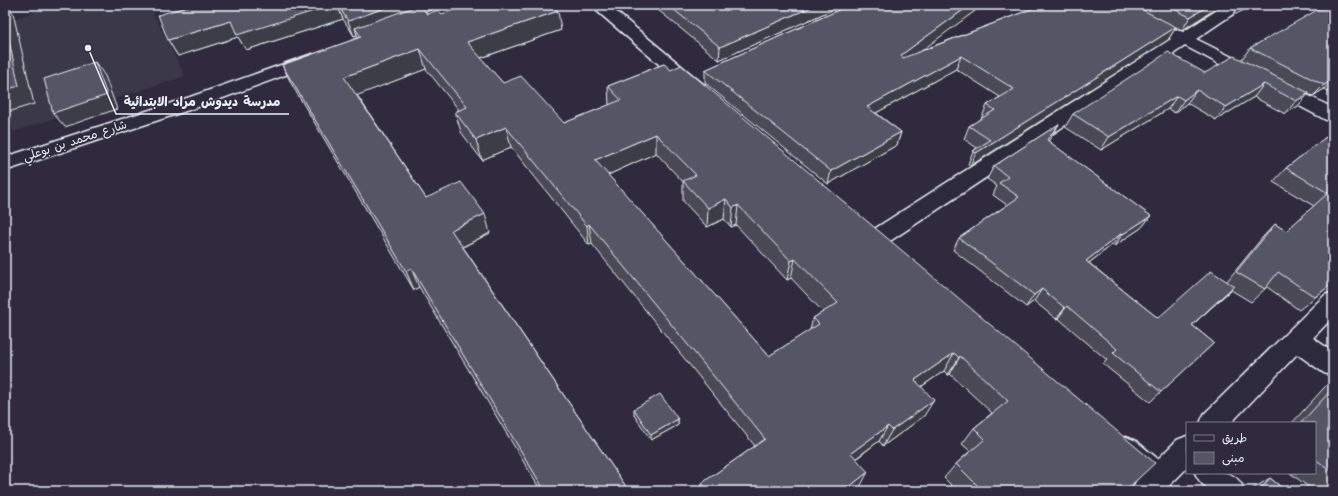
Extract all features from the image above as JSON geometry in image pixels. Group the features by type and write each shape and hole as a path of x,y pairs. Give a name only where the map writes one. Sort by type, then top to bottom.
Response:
{"street":[{"path":"399,28 441,8 461,5"},
{"path":"598,5 697,79 714,102"},
{"path":"894,254 870,234 1185,39 1236,5"},
{"path":"1157,25 1333,116"},
{"name":"شارع محمد بن بوعلي","path":"5,164 197,101 324,55"},
{"path":"1214,422 1333,302"},
{"path":"1295,340 1333,365"},
{"path":"1110,437 1152,484 1186,452"},
{"path":"1210,474 1231,491"}],"shaded area":[{"path":"57,5 149,5 185,76 13,132 5,89 5,21"}],"building":[{"path":"192,5 333,5 237,35 231,21 168,40 158,15"},
{"path":"338,5 393,5 348,21"},
{"path":"420,5 427,14 438,10 442,14 469,5 552,5 558,11 467,42 503,83 521,76 564,123 621,100 608,86 664,64 671,70 681,65 1155,463 1125,491 1039,491 1034,486 1028,491 983,491 956,464 985,439 974,428 1008,401 960,356 959,358 954,353 915,380 934,400 892,430 888,426 851,453 868,472 844,491 708,491 702,483 765,439 589,224 587,226 506,127 476,140 455,112 467,107 420,49 344,77 426,198 461,182 485,214 451,230 629,491 545,491 411,268 406,271 282,65 361,37 355,28","holes":["656,134 696,175 683,181 708,208 726,199 733,208 738,205 791,261 795,259 838,303 813,318 819,324 769,356 595,160"]},
{"path":"668,5 816,5 720,47"},
{"path":"850,5 970,5 901,55 903,58 1042,5 1133,5 1176,27 976,153 973,151 990,140 969,126 995,110 987,105 1014,89 961,56 867,107 901,132 831,171 705,70"},
{"path":"1165,5 1210,5 1190,17"},
{"path":"1326,5 1333,5 1333,79 1324,85 1250,48"},
{"path":"5,23 19,86 5,90"},
{"path":"1168,52 1205,73 1234,56 1309,93 1296,101 1264,84 1226,107 1197,90 1184,100 1177,96 1109,137 1073,114"},
{"path":"95,62 107,95 53,113 44,79"},
{"path":"1059,124 1047,140 1151,216 1123,234 1122,233 1086,261 1158,318 1211,271 1234,286 1192,325 1214,343 1161,392 1113,353 1117,349 1067,306 1065,308 1042,289 1034,295 959,238 1019,197 999,183 1008,177 994,166"},
{"path":"1326,137 1333,141 1333,283 1315,297 1278,272 1265,289 1236,272 1275,224 1286,231 1328,193 1286,168"},
{"path":"1333,388 1333,472 1316,460 1316,422 1302,422"},
{"path":"660,394 678,419 651,435 634,409"},
{"path":"1270,478 1286,491 1259,491"}],"place":[{"name":"مدرسة ديدوش مراد الابتدائية","path":"88,48"}]}
